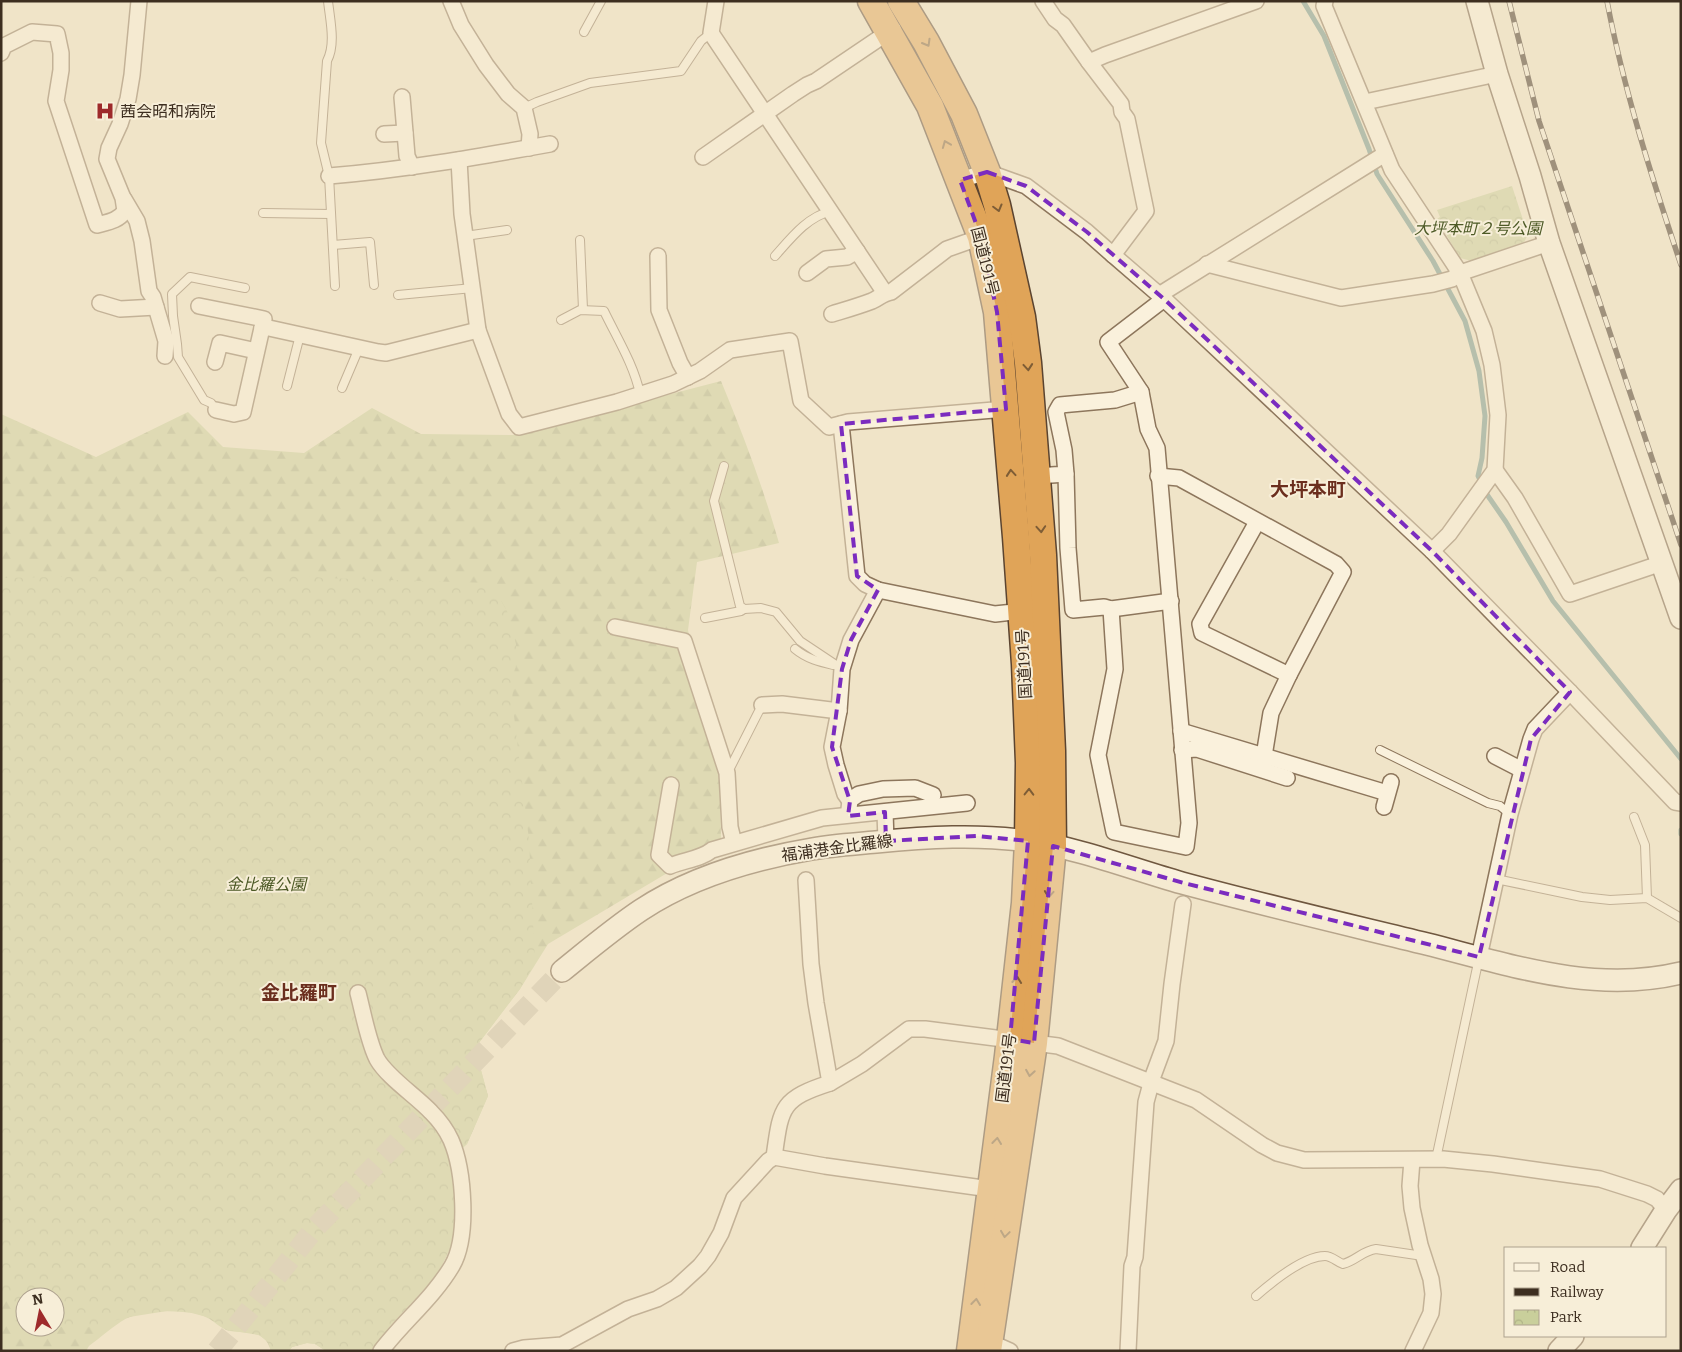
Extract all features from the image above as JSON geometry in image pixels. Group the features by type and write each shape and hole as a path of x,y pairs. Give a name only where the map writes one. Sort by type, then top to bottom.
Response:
{"highway":[{"name":"国道191号","path":"871,1 930,106 960,180 981,237 997,312 1022,611 1029,763 1022,1041"},
{"name":"国道191号","path":"906,9 926,42 964,114 987,172 1003,229 1022,317 1028,363 1043,555 1052,742 1053,846 1022,1041 1001,1191 986,1346"}],"street":[{"path":"139,1 128,99 120,124 109,148 107,159 123,198 137,221 142,241 147,281 171,355"},
{"path":"451,1 461,25 486,65 508,94 524,108 530,134 529,148"},
{"path":"716,1 711,33 832,211 885,293"},
{"path":"1043,1 1121,104 1122,112 1126,119 1146,211 1113,255"},
{"path":"1089,62 1256,1"},
{"path":"1325,1 1324,6 1365,102 1383,156 1456,276 1484,332 1492,365 1498,415 1492,475 1448,534 1432,551"},
{"path":"1477,1 1497,74 1530,176 1549,243 1681,618"},
{"path":"703,157 793,94 816,82 890,32 906,9"},
{"path":"1,52 4,46 32,32 58,34 61,70 56,101 97,225 121,217 125,210 123,198"},
{"path":"1365,102 1497,74"},
{"path":"402,97 407,156 412,167"},
{"path":"384,134 405,133"},
{"path":"329,176 372,173 550,144"},
{"path":"1111,609 1114,681 1098,755 1114,832 1186,848 1189,823 1157,448 1148,429 1141,392 1108,342 1161,297 1207,264 1383,156"},
{"path":"459,160 465,236 478,330 509,414 519,427 673,384 700,371 730,350 790,340 802,401 829,426 1006,408"},
{"path":"960,180 987,172 1026,186 1088,232 1161,297 1432,551 1678,803"},
{"path":"832,314 874,300 885,293 891,292 947,249 981,237"},
{"path":"1207,264 1341,298 1432,284 1549,243"},
{"path":"807,273 826,259 847,257 857,251"},
{"path":"658,256 659,310 680,363 688,377"},
{"path":"100,303 120,310 156,307"},
{"path":"198,306 264,320 243,412 234,414 216,410"},
{"path":"262,328 378,352 396,351 478,330"},
{"path":"215,362 220,343 256,351"},
{"path":"1141,392 1115,400 1060,405 1056,412 1064,450 1068,548 1073,610 1104,607 1111,609 1171,601"},
{"path":"841,424 857,576 865,584 878,590 995,614 1022,611"},
{"path":"1037,476 1066,474"},
{"path":"1492,475 1515,498 1570,594 1662,563"},
{"path":"1158,476 1179,478 1336,564 1343,572 1271,713 1264,756"},
{"path":"1258,522 1200,624 1202,633 1289,676"},
{"path":"849,809 832,747 839,710 842,669 850,640 878,590"},
{"path":"615,627 684,641 728,773 730,827 734,843"},
{"path":"1479,957 1510,814 1531,739 1535,729 1570,692"},
{"path":"762,705 782,704 839,710"},
{"path":"1181,731 1387,794"},
{"path":"1182,750 1197,749 1287,778"},
{"path":"1495,756 1522,770"},
{"path":"671,785 659,855 670,866 684,860 705,856 712,850 849,809 887,811 963,803 950,796 933,795 889,802 887,811 886,841"},
{"path":"849,809 859,794 915,788 933,795"},
{"name":"福浦港金比羅線","path":"562,972 642,909 694,882 756,861 814,848 916,838 977,836 1028,841 1053,846 1184,883 1554,975 1610,981 1642,980 1681,973"},
{"path":"806,880 811,964 830,1083"},
{"path":"1128,1351 1132,1266 1135,1257 1146,1102 1166,1040 1184,904"},
{"path":"358,993 377,1059 387,1072 432,1112 444,1126 451,1140 458,1162 462,1205 463,1230 453,1265 440,1284 381,1351"},
{"path":"774,1157 783,1109 792,1099 830,1083 862,1064 909,1029 1058,1046 1196,1100 1262,1145 1277,1153 1304,1160 1436,1159 1493,1164 1600,1179 1658,1199 1666,1210"},
{"path":"513,1351 524,1348 562,1345 628,1309 657,1299 676,1288 700,1266 715,1246 734,1198 768,1161 774,1157 1001,1191"},
{"path":"1412,1160 1412,1208 1432,1279 1433,1294 1431,1313 1413,1351"},
{"path":"1643,1247 1681,1190"},
{"path":"1559,1351 1572,1337"}],"lane":[{"path":"328,1 331,54 327,61 321,143 329,176 336,286"},
{"path":"584,32 600,1"},
{"path":"524,108 590,83 680,71 701,41 711,33"},
{"path":"775,256 796,232 820,214 832,211"},
{"path":"263,212 331,214"},
{"path":"465,236 507,230"},
{"path":"580,240 584,309"},
{"path":"333,245 370,242 374,285"},
{"path":"216,410 212,403 204,400 178,357 171,355 178,344 172,310 172,294 190,277 245,288"},
{"path":"398,295 473,288"},
{"path":"561,320 574,312 584,309 604,311 620,341 638,384 640,394"},
{"path":"287,386 300,335"},
{"path":"342,388 359,348"},
{"path":"724,466 714,501 740,606 744,608"},
{"path":"705,618 741,611 744,608 760,608 776,612 800,641 842,669"},
{"path":"796,649 801,654 816,661 842,669"},
{"path":"728,773 762,705"},
{"path":"1380,750 1488,803 1500,806 1510,814"},
{"path":"1634,816 1645,844 1647,898"},
{"path":"1496,879 1582,898 1610,900 1647,898 1681,918"},
{"path":"1436,1159 1479,957"},
{"path":"1256,1296 1280,1276 1297,1266 1321,1257 1326,1256 1343,1264 1354,1261 1369,1250 1376,1249 1424,1256"}],"highlighted area":[{"path":"987,172 1026,186 1087,232 1164,299 1432,551 1570,692 1531,739 1479,957 1184,883 1053,846 1034,1043 1010,1039 1028,841 977,836 886,841 885,812 848,816 850,801 832,747 842,669 851,640 878,590 857,576 841,424 1006,409 997,312 981,237 960,180"}],"green space":[{"name":"大坪本町２号公園","path":"1512,186 1528,235 1524,242 1472,261 1460,258 1437,219 1440,217 1437,210"},
{"name":"金比羅公園","path":"721,381 752,461 779,543 697,562 688,630 720,779 721,841 548,944 520,989 475,1048 488,1096 467,1144 450,1159 449,1249 441,1268 389,1327 371,1351 326,1351 315,1344 307,1343 292,1347 289,1351 271,1351 265,1339 255,1334 226,1330 207,1317 186,1312 166,1311 147,1313 126,1319 89,1346 86,1351 1,1351 1,414 96,457 188,412 223,447 304,453 372,408 421,434 513,435"},
{"name":"金比羅公園","path":"285,573 323,578 491,583 507,611 516,644 516,665 512,699 529,840 535,963 520,989 475,1048 488,1096 467,1144 450,1159 456,1215 455,1232 451,1246 438,1271 429,1283 390,1326 371,1351 326,1351 315,1344 307,1343 292,1347 289,1351 271,1351 268,1342 259,1335 227,1330 210,1318 191,1312 167,1311 129,1317 77,1330 65,1328 65,1287 15,1287 15,1305 1,1297 1,578"}],"waterway":[{"path":"1303,1 1324,36 1377,174 1433,261 1465,321 1479,371 1485,416 1482,458 1478,476 1488,496 1506,522 1553,601 1681,759"}],"tunnel":[{"path":"217,1351 316,1227 562,971"}],"railway":[{"path":"1509,1 1539,121 1681,545"},
{"path":"1607,1 1630,101 1681,265"}],"place":[{"name":"茜会昭和病院","path":"105,111"}],"district":[{"name":"大坪本町","path":"1308,489"},
{"name":"金比羅町","path":"299,992"}]}
